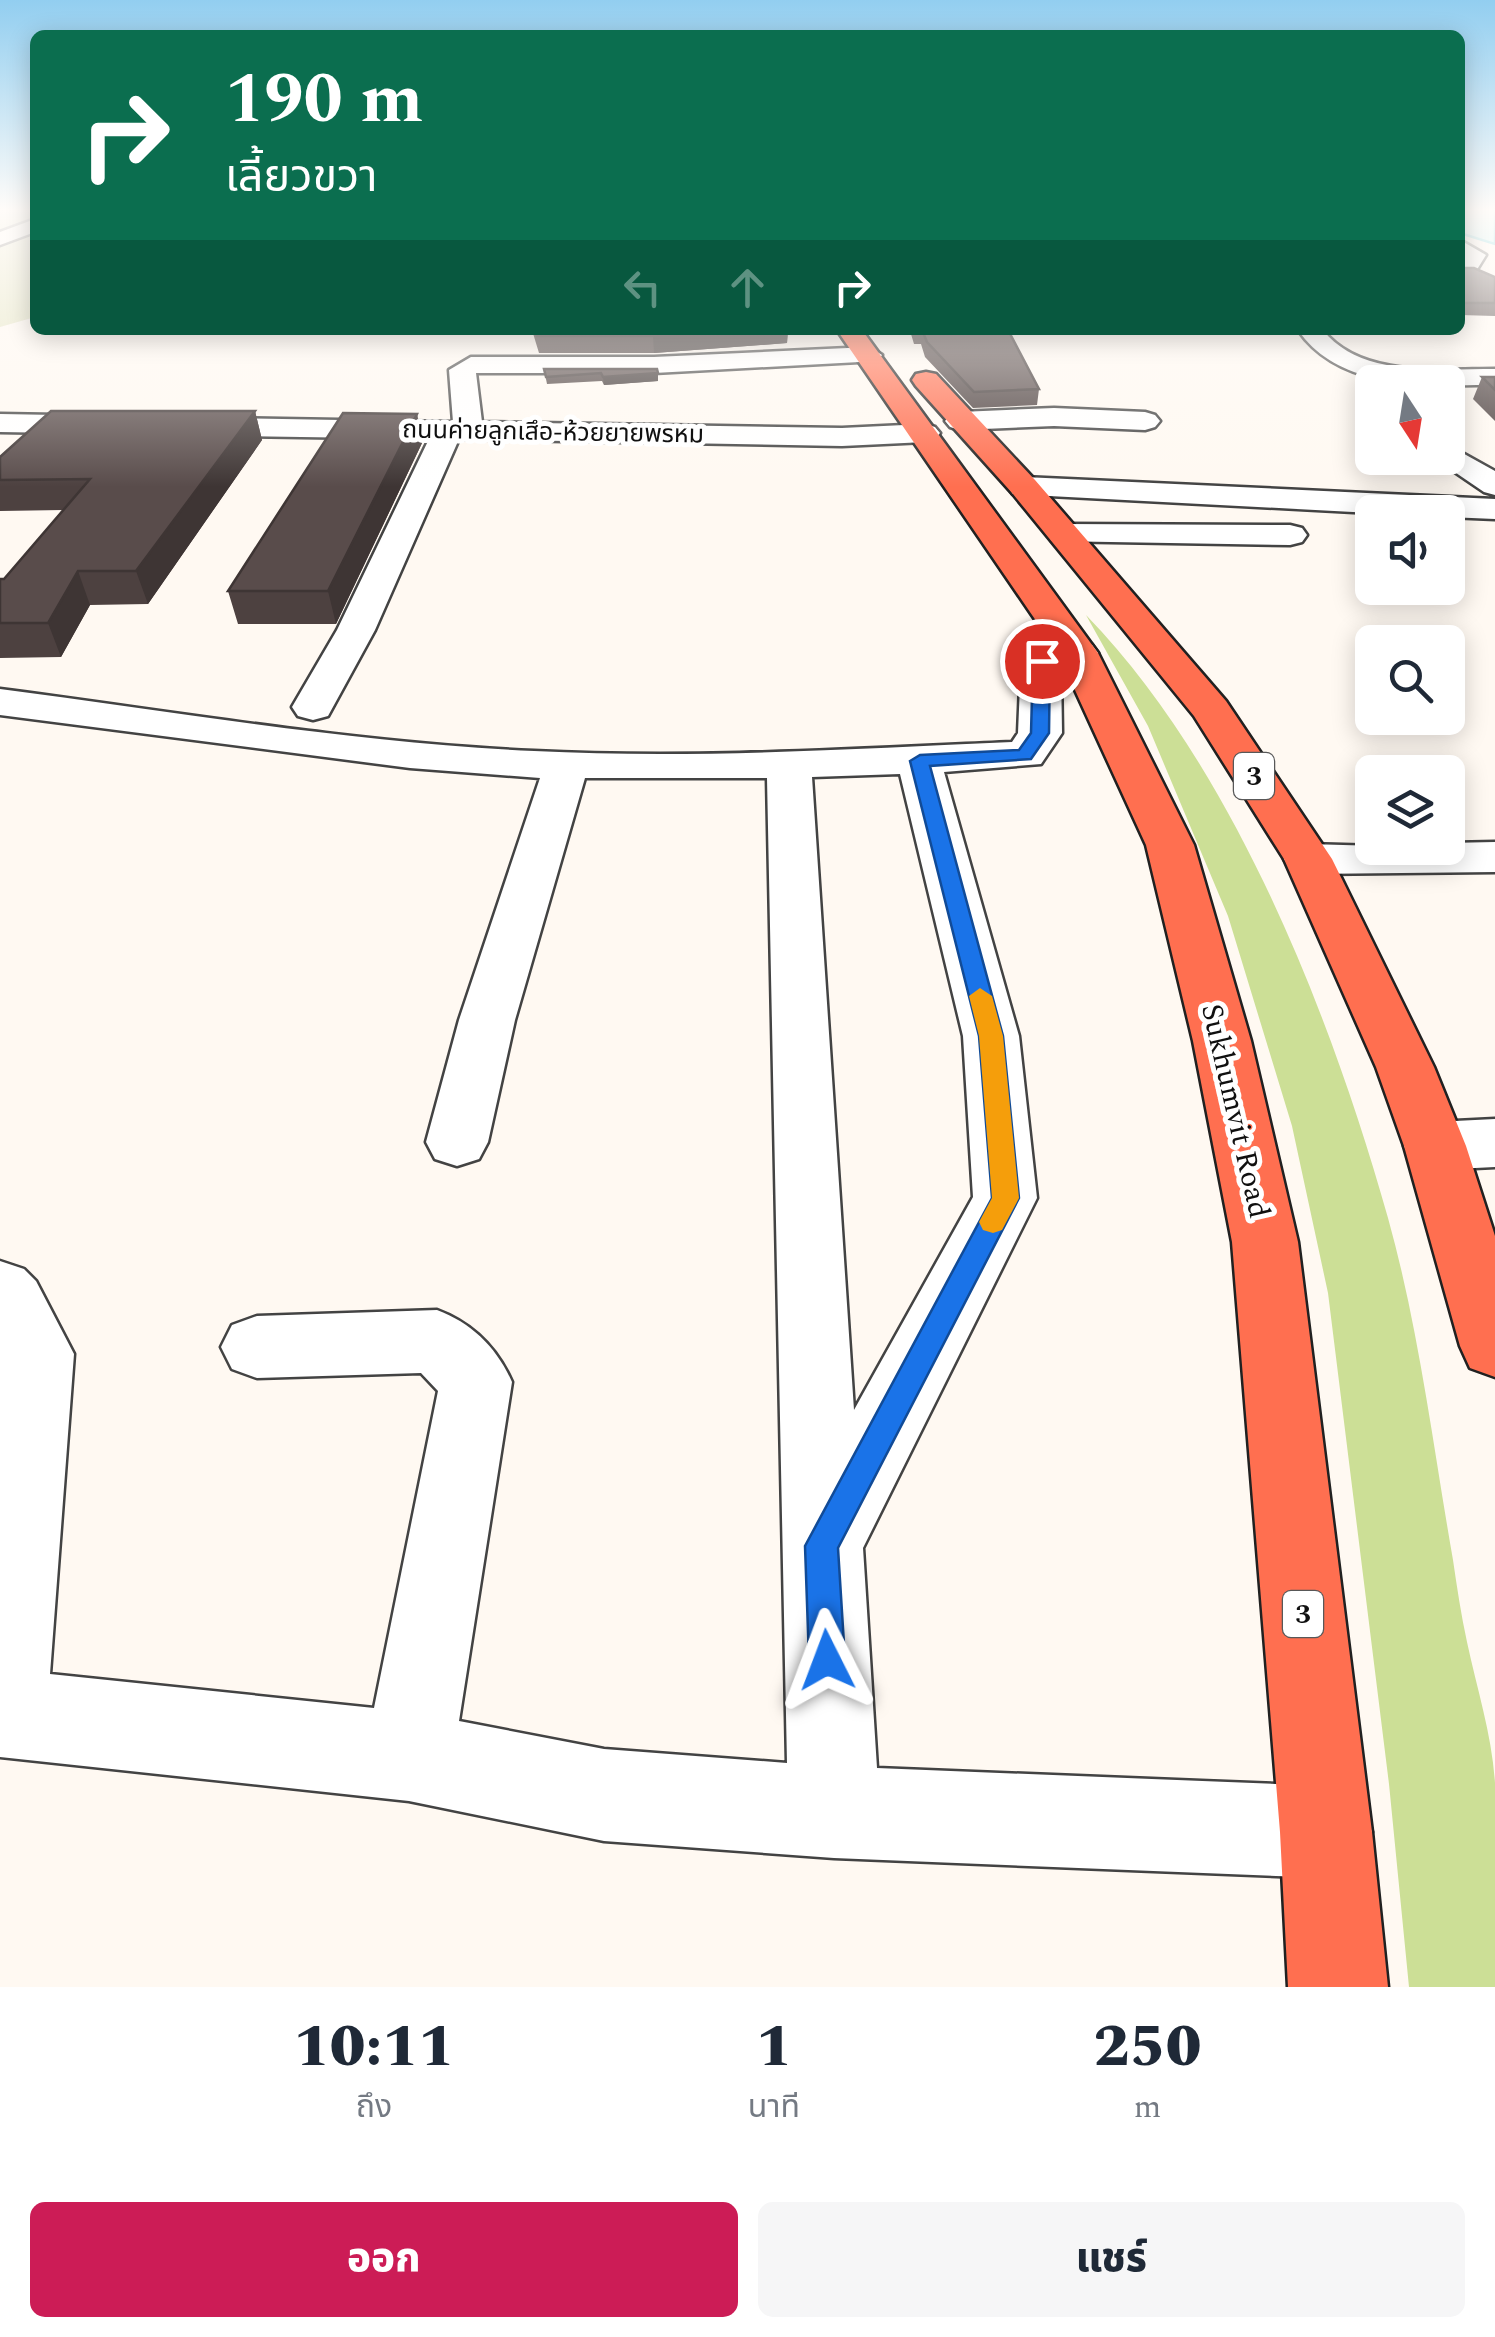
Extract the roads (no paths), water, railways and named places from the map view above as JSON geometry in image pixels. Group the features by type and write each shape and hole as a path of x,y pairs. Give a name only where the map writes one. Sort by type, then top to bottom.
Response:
{"highway":[{"name":"Sukhumvit Road","path":"867,338 942,427 1078,652 1170,846 1222,1042 1265,1242 1326,1832 1338,1987"},
{"name":"Sukhumvit Road","path":"942,427 1024,487 1064,534 1211,710 1308,859 1405,1066 1465,1144 1495,1346"}],"street":[{"path":"1314,335 1322,345 1367,368 1400,374 1495,377"},
{"path":"313,707 458,433 462,370 471,365 654,365 867,338"},
{"name":"ถนนค่ายลูกเสึอ-ห้วยยายพรหม","path":"0,423 842,437 1054,416 1145,421"},
{"path":"1465,444 1479,444"},
{"path":"1465,465 1495,485"},
{"path":"1024,487 1483,531"},
{"path":"1064,534 1355,535"},
{"path":"0,702 410,755 566,766 920,761 1025,756 1040,733 1042,661 1078,652"},
{"path":"822,1546 1005,1198 991,1036 920,761"},
{"path":"789,765 834,1812"},
{"path":"457,1142 488,1020 566,766"},
{"path":"1308,859 1495,857"},
{"path":"0,1290 12,1302 38,1354 2,1713 409,1756 604,1795 834,1812 1326,1832"},
{"path":"257,1348 437,1341 476,1382 409,1756"}]}
